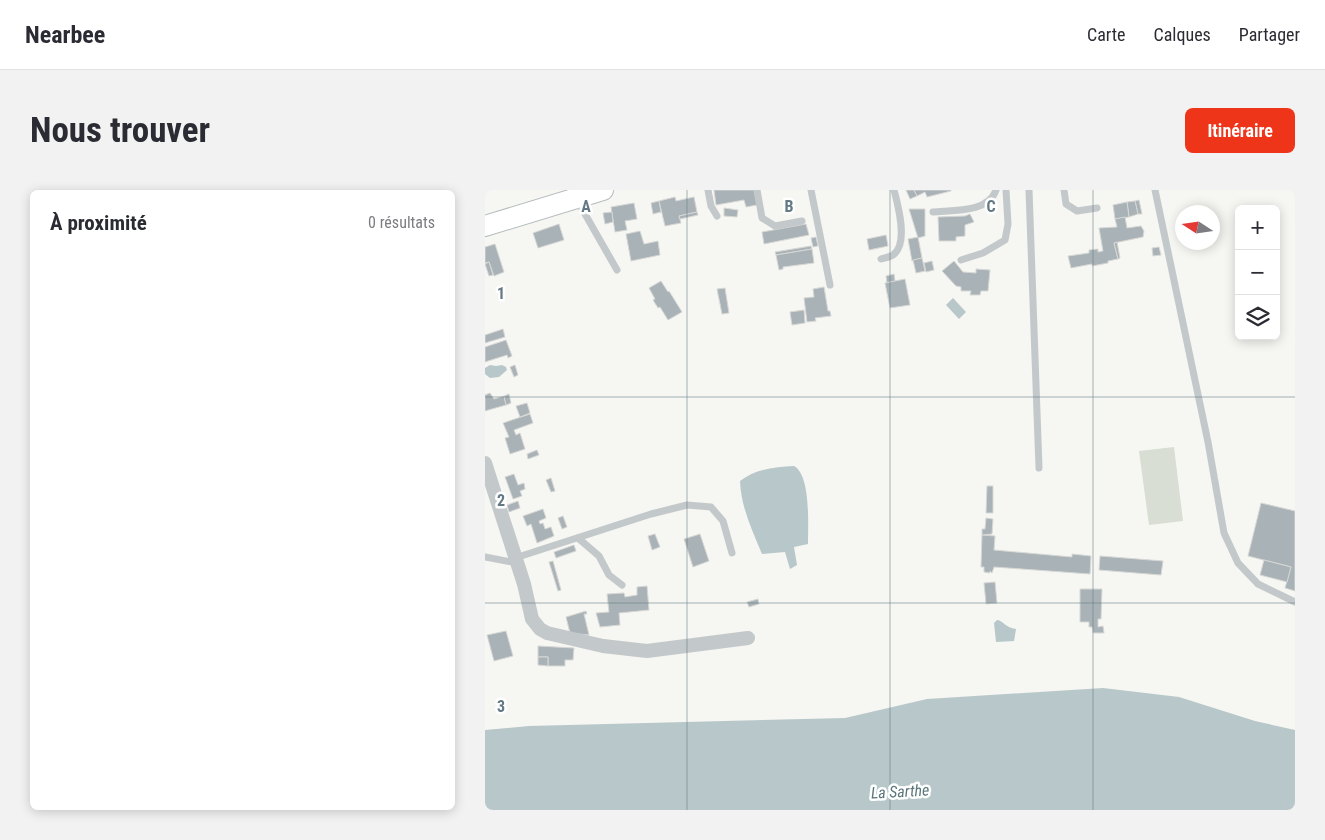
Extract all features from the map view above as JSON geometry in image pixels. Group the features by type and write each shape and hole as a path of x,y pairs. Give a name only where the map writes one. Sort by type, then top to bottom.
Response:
{"street":[{"path":"485,226 575,194 603,190"},
{"path":"485,463 489,491 516,561 533,619 540,629 547,633 603,646 647,651 748,638"}],"lane":[{"path":"708,190 711,206 717,216"},
{"path":"757,190 762,218 775,226 802,221"},
{"path":"811,190 830,285"},
{"path":"881,259 893,255 898,247 901,232 900,213 894,190"},
{"path":"933,212 970,208 984,204 994,196 996,190"},
{"path":"961,260 983,253 1005,240 1007,224 1006,190"},
{"path":"1029,190 1039,468"},
{"path":"1065,190 1066,204 1077,211 1097,208"},
{"path":"1155,190 1209,442 1224,533 1238,563 1258,584 1295,602"},
{"path":"575,194 617,270"},
{"path":"485,557 516,561 651,514 687,505 711,507 723,521 732,553"},
{"path":"578,538 599,556 609,575 622,585"}],"shaded area":[{"path":"1174,447 1183,521 1149,525 1139,451"}],"water":[{"path":"953,298 966,312 959,319 946,305"},
{"path":"490,365 502,365 507,370 499,377 490,378 485,374 485,368"},
{"path":"794,466 803,479 806,490 808,544 794,547 797,565 790,569 785,552 762,554 745,509 740,481 759,471"},
{"path":"997,620 1016,629 1014,641 996,642 994,623"},
{"name":"La Sarthe","path":"1103,688 1179,697 1255,721 1295,730 1295,810 485,810 485,730 529,726 845,718 927,699"}],"building":[{"path":"714,190 754,190 757,205 746,207 744,200 716,205"},
{"path":"906,190 914,190 917,196 910,199"},
{"path":"914,190 951,191 927,197 925,192 917,196"},
{"path":"675,197 676,201 694,197 697,212 679,216 681,223 665,226 659,201"},
{"path":"1139,200 1142,214 1138,214 1135,201"},
{"path":"659,201 661,212 653,214 651,203"},
{"path":"1135,201 1138,214 1129,217 1127,202"},
{"path":"1127,202 1129,217 1115,219 1113,205"},
{"path":"634,203 637,219 625,221 627,230 615,232 611,207"},
{"path":"724,208 738,210 737,217 724,216"},
{"path":"909,209 925,209 925,236 918,238"},
{"path":"612,212 613,222 605,224 603,213"},
{"path":"697,212 698,215 680,219 679,216"},
{"path":"970,214 974,222 965,225 965,236 956,237 956,241 939,241 938,217 965,216"},
{"path":"1125,217 1127,228 1141,226 1144,231 1143,237 1114,243 1118,259 1108,261 1108,263 1071,268 1068,256 1089,253 1089,250 1098,249 1098,252 1103,251 1099,228 1117,227 1115,219"},
{"path":"559,224 564,240 538,248 533,233"},
{"path":"806,224 809,235 764,244 762,232"},
{"path":"640,231 644,244 658,241 660,255 631,261 626,234"},
{"path":"886,235 888,246 869,250 867,239"},
{"path":"816,237 818,246 813,247 811,238"},
{"path":"918,237 922,258 912,261 908,239"},
{"path":"1117,242 1120,258 1118,259 1114,243"},
{"path":"495,244 504,272 494,276 489,262 485,263 485,247"},
{"path":"811,246 812,249 776,255 775,252"},
{"path":"1159,247 1161,255 1153,256 1152,248"},
{"path":"812,249 814,263 783,267 783,269 779,270 776,255"},
{"path":"922,258 925,271 916,273 913,260"},
{"path":"932,261 934,270 926,272 924,263"},
{"path":"954,261 963,272 976,273 976,269 990,270 988,291 981,291 980,295 970,295 971,291 961,291 961,287 956,286 942,271"},
{"path":"489,262 493,275 489,276 485,264"},
{"path":"894,274 895,281 887,283 886,276"},
{"path":"905,279 910,305 890,308 885,283"},
{"path":"661,281 682,312 668,320 653,300 655,299 649,288"},
{"path":"824,287 828,311 830,311 831,316 815,318 816,321 807,322 804,298 814,297 813,289"},
{"path":"725,288 729,313 722,314 717,289"},
{"path":"804,310 805,323 792,325 790,312"},
{"path":"503,329 505,337 485,343 485,335"},
{"path":"506,340 512,356 508,358 507,355 485,362 485,347"},
{"path":"515,365 518,375 514,377 510,367"},
{"path":"490,393 494,399 504,396 506,405 485,411 485,395"},
{"path":"509,394 511,403 506,405 504,396"},
{"path":"527,403 530,413 520,417 516,406"},
{"path":"530,414 533,423 514,430 516,435 520,433 525,449 510,454 505,438 509,437 503,423"},
{"path":"537,450 539,455 528,459 527,454"},
{"path":"514,474 518,485 524,483 525,489 520,491 522,496 513,499 505,477"},
{"path":"551,478 555,491 551,492 546,480"},
{"path":"987,486 993,486 993,513 986,513"},
{"path":"518,501 520,508 509,512 507,505"},
{"path":"1261,503 1295,511 1295,591 1285,588 1291,567 1248,556"},
{"path":"543,509 546,518 539,521 540,524 543,523 545,529 551,527 554,536 537,543 531,524 527,526 523,516"},
{"path":"563,516 567,527 562,529 558,518"},
{"path":"986,518 993,519 992,534 982,535 982,529 985,529"},
{"path":"655,534 660,547 652,550 648,536"},
{"path":"700,534 709,561 693,567 684,539"},
{"path":"982,535 995,536 994,550 1072,557 1072,554 1091,556 1090,574 994,567 992,573 990,571 990,573 984,572 984,567 981,567"},
{"path":"574,545 576,551 556,558 554,552"},
{"path":"1100,556 1163,561 1161,575 1099,570"},
{"path":"1264,560 1291,567 1287,582 1260,575"},
{"path":"553,561 561,590 558,591 549,562"},
{"path":"995,582 997,603 986,604 984,583"},
{"path":"647,586 649,610 619,613 620,625 600,627 596,613 609,612 607,594 624,593 625,597 637,595 637,587"},
{"path":"1080,589 1102,589 1101,619 1098,619 1098,627 1103,626 1104,633 1093,633 1092,627 1089,627 1089,622 1080,622"},
{"path":"758,599 759,604 749,607 747,602"},
{"path":"586,611 587,614 584,614 589,635 570,633 566,617"},
{"path":"506,631 513,656 494,661 487,635"},
{"path":"538,646 574,648 573,660 565,660 565,666 548,666 548,657 538,657"},
{"path":"538,657 548,657 548,666 538,665"}]}
